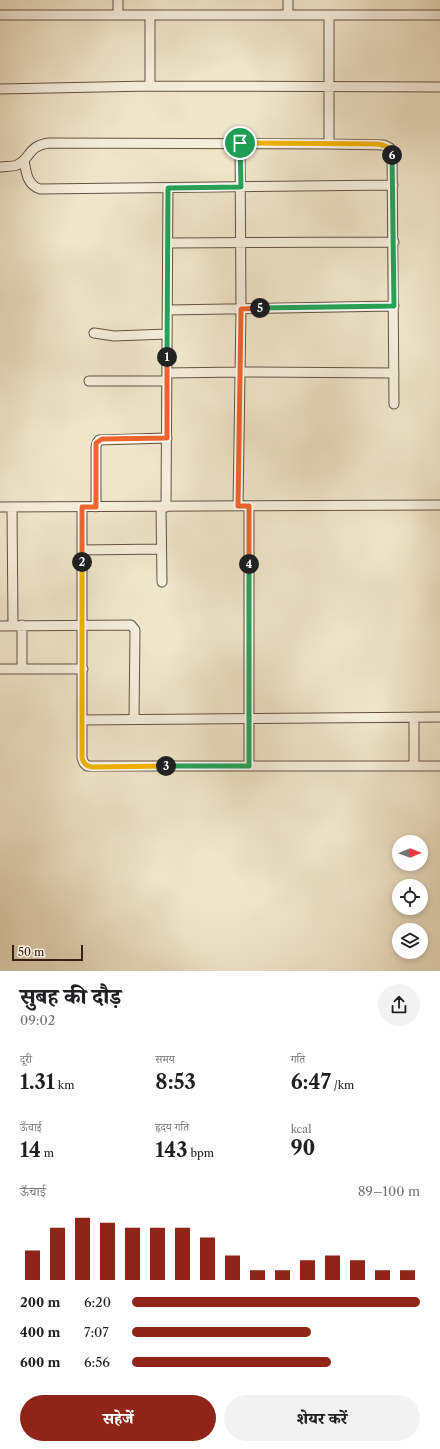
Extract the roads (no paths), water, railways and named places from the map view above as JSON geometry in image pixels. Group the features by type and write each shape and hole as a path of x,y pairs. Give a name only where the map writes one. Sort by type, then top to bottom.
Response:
{"street":[{"path":"118,0 118,15"},
{"path":"288,0 288,15"},
{"path":"0,15 440,15"},
{"path":"150,15 150,86"},
{"path":"329,15 329,144"},
{"path":"0,89 150,86 440,87"},
{"path":"238,506 241,309 240,143"},
{"path":"0,167 17,165 24,160 34,147 41,144 377,144 390,148 393,160 394,404"},
{"path":"24,160 27,177 30,184 34,188 40,189 393,185"},
{"path":"162,582 161,549 167,438 168,188"},
{"path":"168,243 394,242"},
{"path":"168,310 394,306"},
{"path":"94,333 114,336 167,334"},
{"path":"89,381 240,372 394,373"},
{"path":"96,507 96,443 99,440 167,438"},
{"path":"0,507 440,505"},
{"path":"249,506 249,766"},
{"path":"12,507 18,626 22,669"},
{"path":"82,507 82,758 87,766 440,766"},
{"path":"82,550 161,549"},
{"path":"0,626 127,624 133,627 135,630 134,719"},
{"path":"0,669 83,668"},
{"path":"414,717 414,766"},
{"path":"83,720 440,717"}]}
